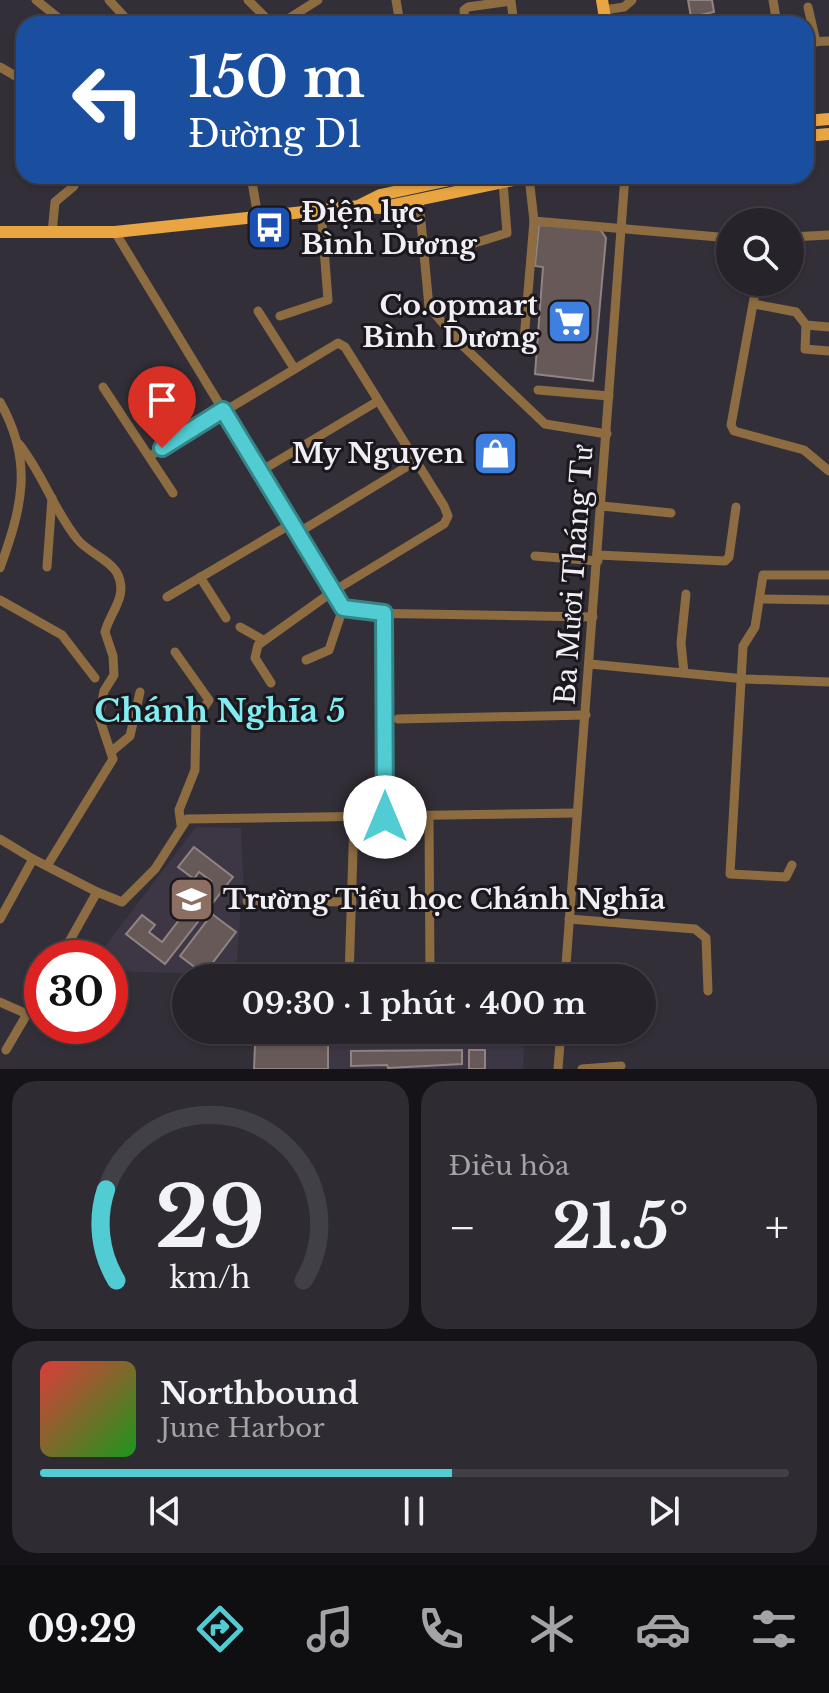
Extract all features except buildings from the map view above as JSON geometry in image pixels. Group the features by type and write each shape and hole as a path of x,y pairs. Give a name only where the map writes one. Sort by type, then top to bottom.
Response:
{"main road":[{"path":"360,206 380,195 416,184"},
{"path":"0,232 115,232 360,206 379,208 494,184"}],"street":[{"path":"36,0 56,16"},
{"path":"109,0 124,16"},
{"path":"248,0 264,16"},
{"path":"293,16 318,0"},
{"path":"603,5 624,7 632,0"},
{"path":"464,16 464,10 468,7 511,1 513,16"},
{"path":"808,7 809,16"},
{"path":"52,233 55,202 74,184"},
{"path":"252,184 258,217"},
{"path":"475,243 507,233 503,184"},
{"path":"524,340 534,221 531,184"},
{"name":"Ba Mươi Tháng Tư","path":"566,964 624,184"},
{"path":"419,200 429,307 462,345 545,424 607,434"},
{"path":"280,316 324,302 329,297 321,210"},
{"path":"534,221 716,237"},
{"path":"115,232 343,608 384,613 593,617"},
{"path":"804,236 829,235"},
{"path":"755,296 731,425 734,431 804,450 829,471"},
{"path":"754,304 796,312 806,325 805,349 829,351"},
{"path":"258,311 294,368"},
{"path":"806,325 829,327"},
{"path":"150,456 338,343 345,347 444,506 447,520 332,592 263,640 255,649 255,658 271,683"},
{"path":"103,387 173,493"},
{"path":"538,390 609,396"},
{"path":"259,472 378,401"},
{"path":"1,408 19,444 38,467 52,498 80,542 118,575 121,597 105,632 113,656 114,675 104,691 99,711 111,752 111,765 47,866"},
{"path":"0,568 24,481 19,444"},
{"path":"296,534 416,461"},
{"path":"47,567 52,498"},
{"path":"602,506 671,513"},
{"path":"535,556 725,561 729,557 736,507"},
{"path":"167,597 291,524"},
{"path":"792,865 786,877 730,874 739,678 744,642 755,627 762,579 766,574 829,575"},
{"path":"200,577 226,618"},
{"path":"684,673 681,643 686,594"},
{"path":"760,599 829,600"},
{"path":"0,600 56,631 95,678"},
{"path":"306,660 329,650 343,608"},
{"path":"384,613 385,817"},
{"path":"240,627 263,640"},
{"path":"175,652 209,700 196,720 195,770 179,810 181,825"},
{"path":"590,664 739,678 829,682"},
{"path":"111,752 130,736 140,692"},
{"path":"398,719 586,715"},
{"path":"0,839 33,859 122,902 155,869 187,819 577,813"},
{"path":"429,816 430,964"},
{"path":"350,964 354,818"},
{"path":"0,919 33,859"},
{"path":"70,940 97,892"},
{"path":"247,901 352,902"},
{"path":"569,919 695,929 706,938 708,991"},
{"path":"0,1002 24,1013"},
{"path":"6,1050 24,1019"},
{"path":"558,1069 560,1044"},
{"path":"582,1069 621,1066"}],"shaded area":[{"name":"Trường Tiểu học Chánh Nghĩa","path":"196,827 241,828 244,896 237,964 172,964 172,973 128,972 128,940 110,940"},
{"path":"524,1044 523,1069 254,1069 255,1045"}],"place":[{"name":"Điện lực Bình Dương","path":"270,228"},
{"name":"Co.opmart Bình Dương","path":"569,321"},
{"name":"My Nguyen","path":"495,453"},
{"name":"Trường Tiểu học Chánh Nghĩa","path":"192,899"}],"district":[{"name":"Chánh Nghĩa 5","path":"220,711"}],"route":[{"path":"162,448 223,410 343,608 360,613 384,613 385,817"}]}
